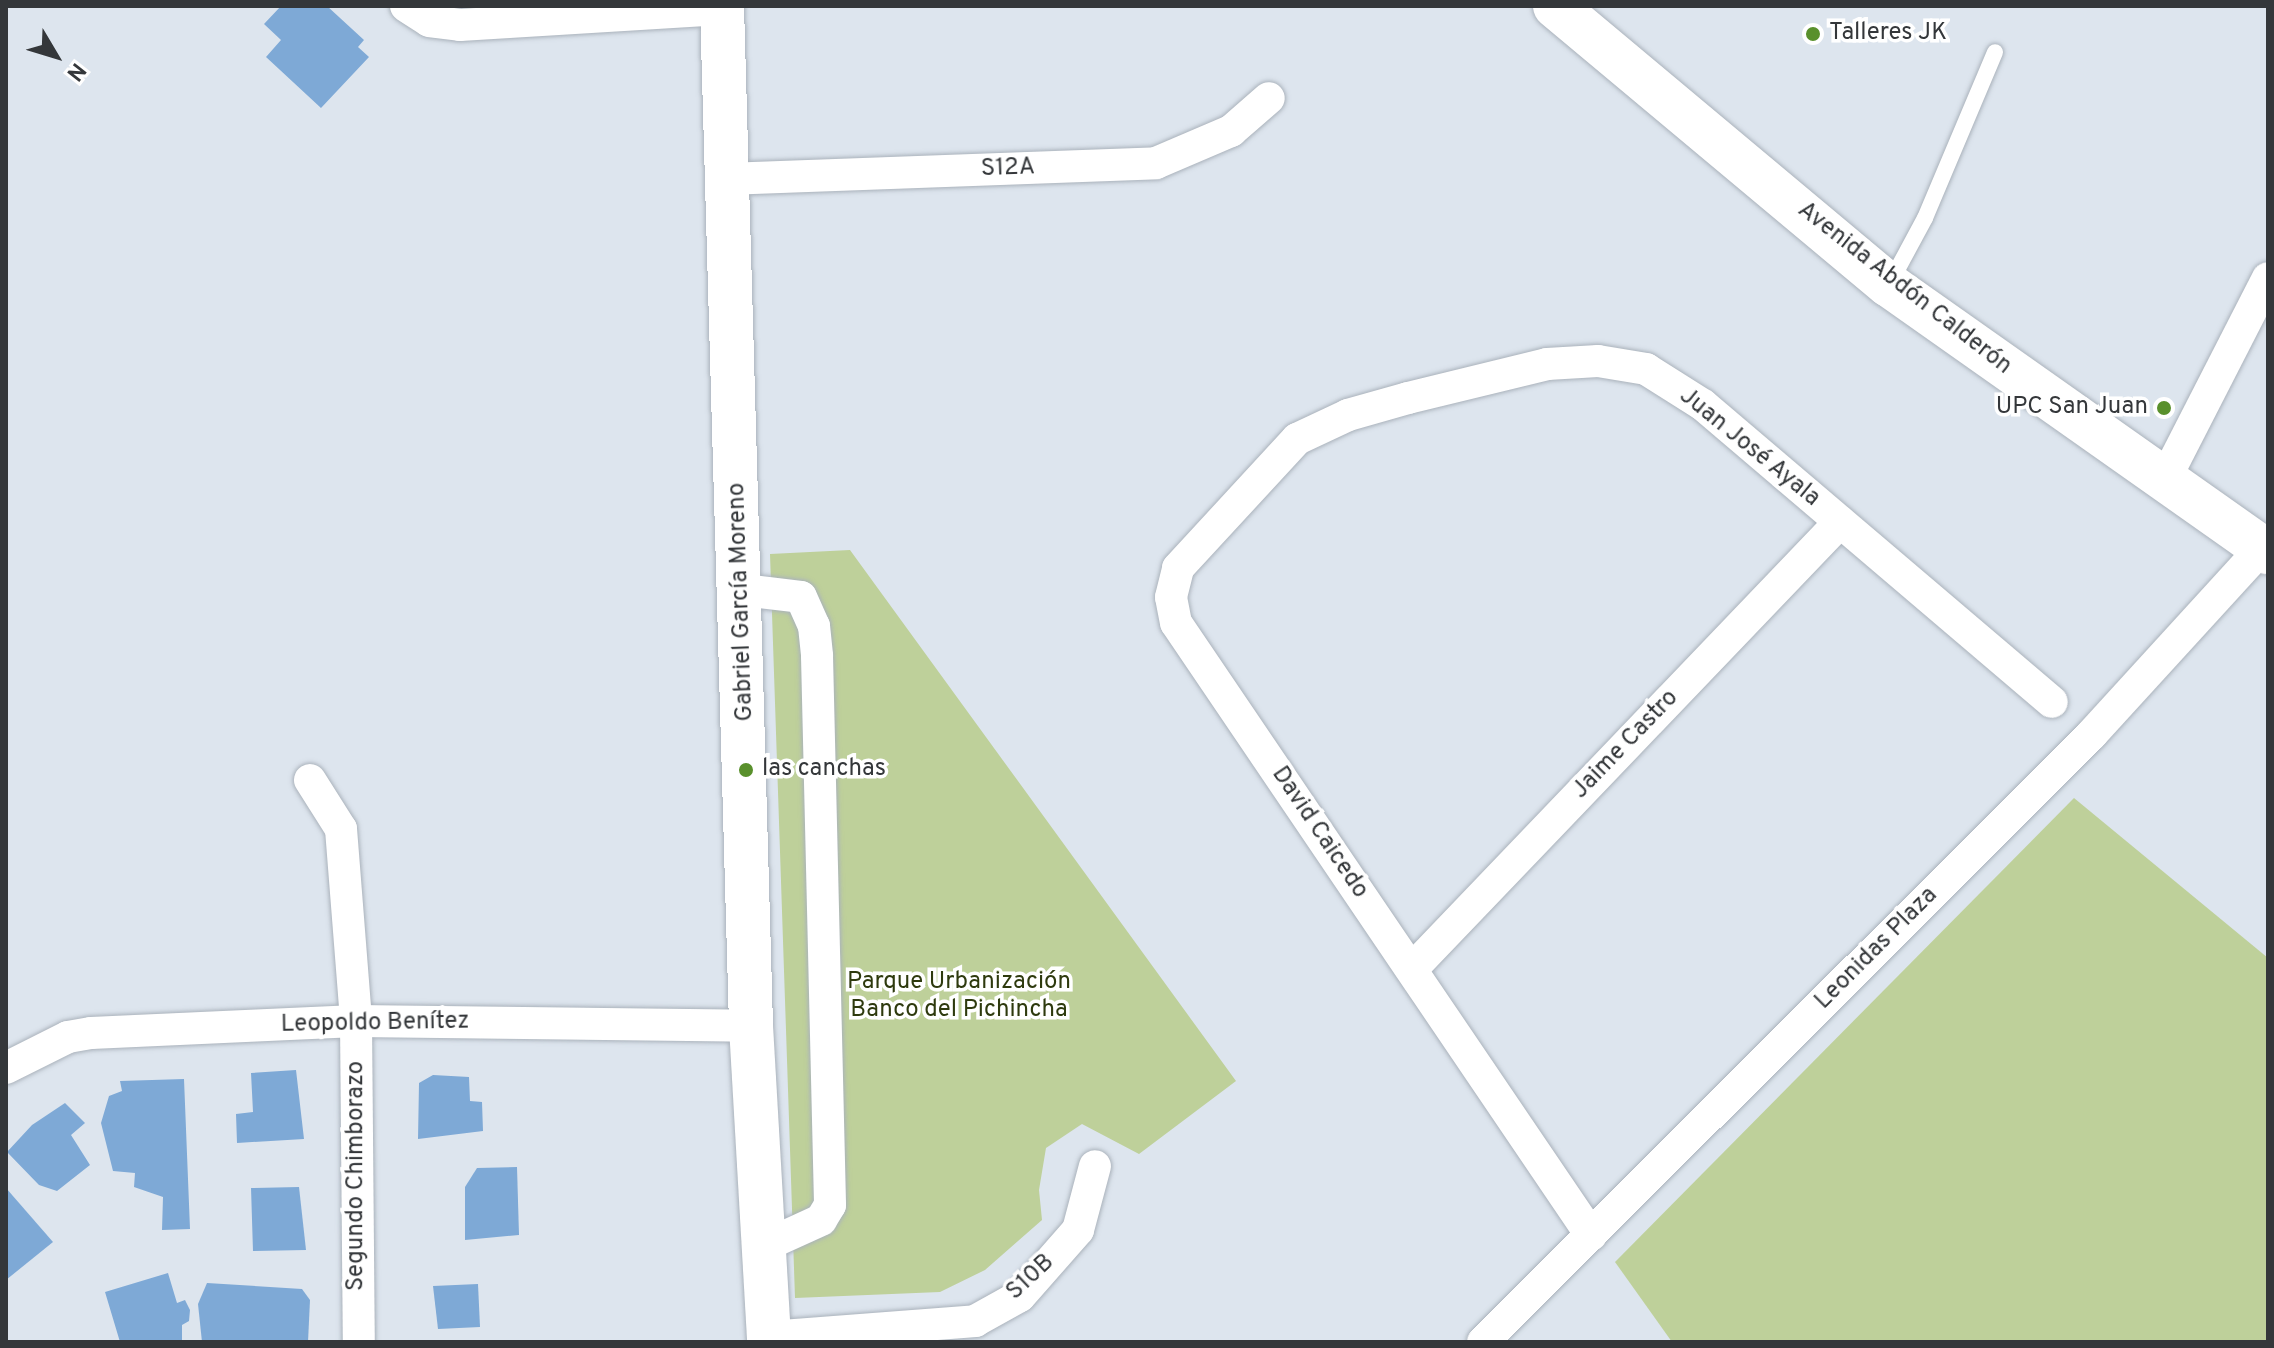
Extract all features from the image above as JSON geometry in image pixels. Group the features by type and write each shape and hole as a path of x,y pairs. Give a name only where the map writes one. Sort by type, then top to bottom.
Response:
{"street":[{"path":"406,6 429,21 460,25 722,8"},
{"name":"Avenida Abdón Calderón","path":"1555,6 1889,285 2163,483 2265,550"},
{"name":"Gabriel García Moreno","path":"722,8 743,590 751,1026 769,1339"},
{"name":"S12A","path":"728,179 1156,163 1231,131 1269,98"},
{"path":"2163,483 2268,278"},
{"name":"Juan José Ayala","path":"1297,439 1348,415 1547,364 1598,361 1646,369 1703,405 2052,702"},
{"name":"David Caicedo","path":"1297,439 1178,568 1171,597 1176,623 1591,1235"},
{"name":"Jaime Castro","path":"1412,969 1840,522"},
{"name":"Leonidas Plaza","path":"1483,1342 2092,734 2265,550"},
{"path":"743,590 801,597 814,626 817,656 830,1205 821,1220 764,1246"},
{"name":"Segundo Chimborazo","path":"310,780 341,829 356,1021 359,1342"},
{"name":"Leopoldo Benítez","path":"6,1068 68,1037 91,1033 356,1021 751,1026"},
{"name":"S10B","path":"769,1339 975,1321 1020,1296 1078,1230 1095,1166"}],"lane":[{"path":"1889,285 1925,218 1995,52"}],"green space":[{"name":"Parque Urbanización Banco del Pichincha","path":"850,550 1236,1081 1139,1154 1082,1124 1046,1148 1039,1190 1042,1220 985,1270 940,1292 795,1298 770,554"},
{"path":"2074,798 2268,958 2268,1342 1672,1342 1615,1262"}],"building":[{"path":"281,6 327,6 364,40 358,47 369,57 321,108 266,57 281,40 264,24"},
{"path":"296,1070 304,1139 237,1143 236,1114 253,1112 251,1073"},
{"path":"433,1075 469,1077 470,1101 482,1102 483,1131 418,1139 419,1083"},
{"path":"184,1079 190,1229 162,1230 163,1197 134,1187 135,1173 113,1171 101,1123 109,1096 122,1091 120,1081"},
{"path":"65,1103 85,1123 71,1135 90,1165 57,1191 39,1185 7,1152 32,1125"},
{"path":"517,1167 519,1235 465,1240 465,1187 477,1168"},
{"path":"299,1187 306,1250 253,1251 251,1188"},
{"path":"6,1188 53,1242 6,1280"},
{"path":"168,1273 177,1303 185,1300 190,1310 189,1321 182,1325 182,1342 120,1342 105,1292"},
{"path":"207,1283 302,1289 310,1300 308,1342 202,1342 198,1304"},
{"path":"478,1284 480,1327 438,1329 433,1286"}],"place":[{"name":"Talleres JK","path":"1813,34"},
{"name":"UPC San Juan","path":"2164,408"},
{"name":"las canchas","path":"746,770"}]}
